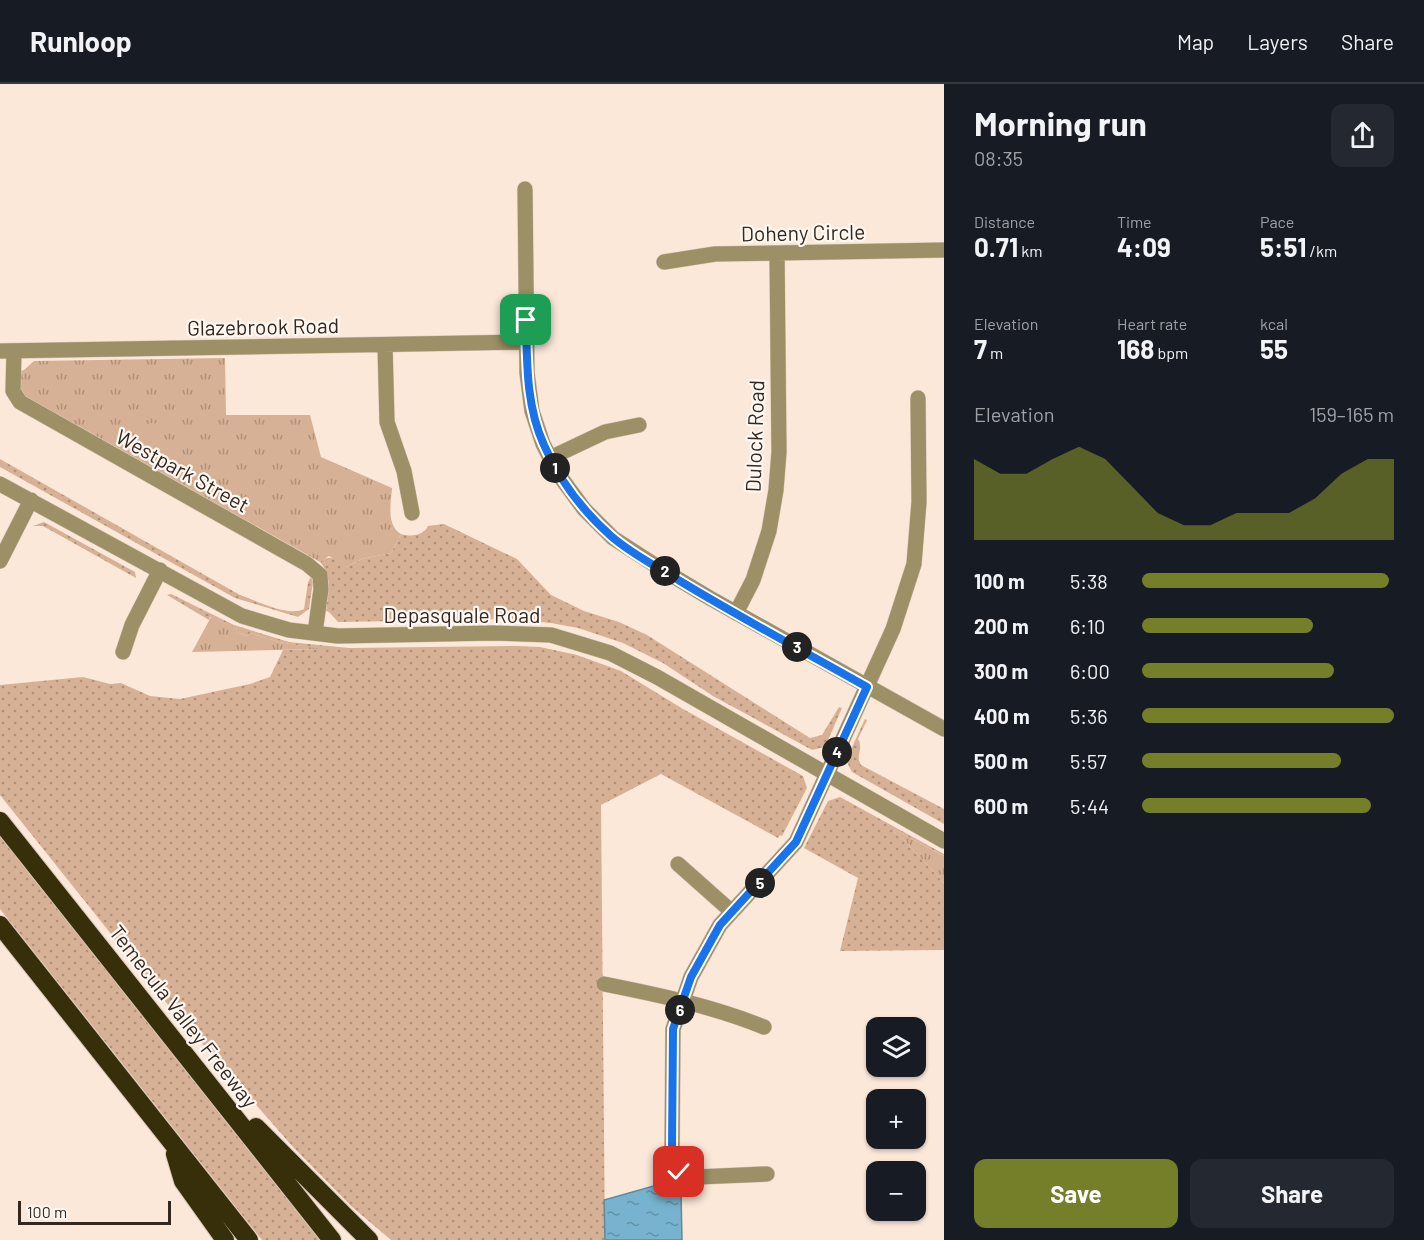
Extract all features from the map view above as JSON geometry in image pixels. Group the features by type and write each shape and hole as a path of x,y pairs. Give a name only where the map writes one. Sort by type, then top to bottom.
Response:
{"highway":[{"name":"Temecula Valley Freeway","path":"0,821 332,1240"},
{"path":"0,925 249,1240"},
{"path":"191,1060 369,1240"},
{"path":"172,1144 183,1181 225,1240"}],"street":[{"path":"525,189 526,342 532,411 543,444 559,475 584,509 613,538 736,614 944,729"},
{"name":"Doheny Circle","path":"664,262 715,254 944,250"},
{"name":"Dulock Road","path":"736,614 753,580 769,531 776,489 779,452 777,253"},
{"name":"Glazebrook Road","path":"7,351 526,342"},
{"path":"385,345 387,422 404,471 412,513"},
{"name":"Westpark Street","path":"7,351 13,391 20,402 307,564 320,575 321,589 315,633"},
{"path":"767,1174 697,1177 679,1172 672,1151 673,1029 691,977 720,925 796,842 893,629 914,564 919,502 918,398"},
{"path":"550,458 605,432 639,425"},
{"name":"Depasquale Road","path":"0,484 242,616 289,630 338,636 494,633 551,635 610,653 657,676 944,841"},
{"path":"0,561 31,500"},
{"path":"123,652 132,625 160,570"},
{"path":"678,864 732,912"},
{"path":"604,984 729,1012 765,1027"}],"green space":[{"path":"225,358 226,415 310,415 321,457 392,488 391,519 396,530 401,534 391,553 362,559 346,567 329,556 320,562 25,396 20,387 21,371 34,361"},
{"path":"148,423 156,423 163,430 163,438 156,445 148,445 141,438 141,430"},
{"path":"0,459 240,595 281,610 297,611 304,609 308,582 311,577 313,582 309,609 298,617 235,598 0,467"},
{"path":"44,522 135,572 136,578 43,526 33,526"},
{"path":"444,524 517,559 551,595 584,611 619,622 647,635 810,738 822,735 839,707 842,708 825,747 812,750 713,696 663,663 623,643 578,628 509,619 338,622 326,611 328,579 320,562 324,559 336,560 346,567 362,559 391,553 401,534 416,535 428,526"},
{"path":"171,594 234,625 289,642 349,648 540,647 577,655 621,671 683,709 803,776 807,788 782,836 778,838 661,774 601,805 605,1240 391,1240 351,1206 293,1147 163,999 0,795 0,685 83,677 110,684 121,683 150,696 180,699 250,684 270,677 283,650 317,649 279,642 250,633 248,636 236,632 237,629 210,617 209,620 167,595"},
{"path":"211,617 237,629 236,632 248,636 250,633 279,642 321,649 192,652"},
{"path":"865,719 867,720 858,739 861,765 944,809 944,824 852,772 846,760"},
{"path":"840,797 944,854 944,856 895,830 894,832 944,883 944,950 840,951 858,878 804,848 828,801"},
{"path":"895,830 944,856 944,883 894,832"},
{"path":"0,835 322,1240 262,1240 0,909"}],"water":[{"path":"664,1183 669,1188 681,1192 682,1240 605,1240 604,1200"}],"route":[{"path":"526,320 527,373 532,411 543,444 559,475 584,509 613,538 658,567 867,687 796,842 720,925 691,977 673,1029 672,1151 679,1172"}]}
